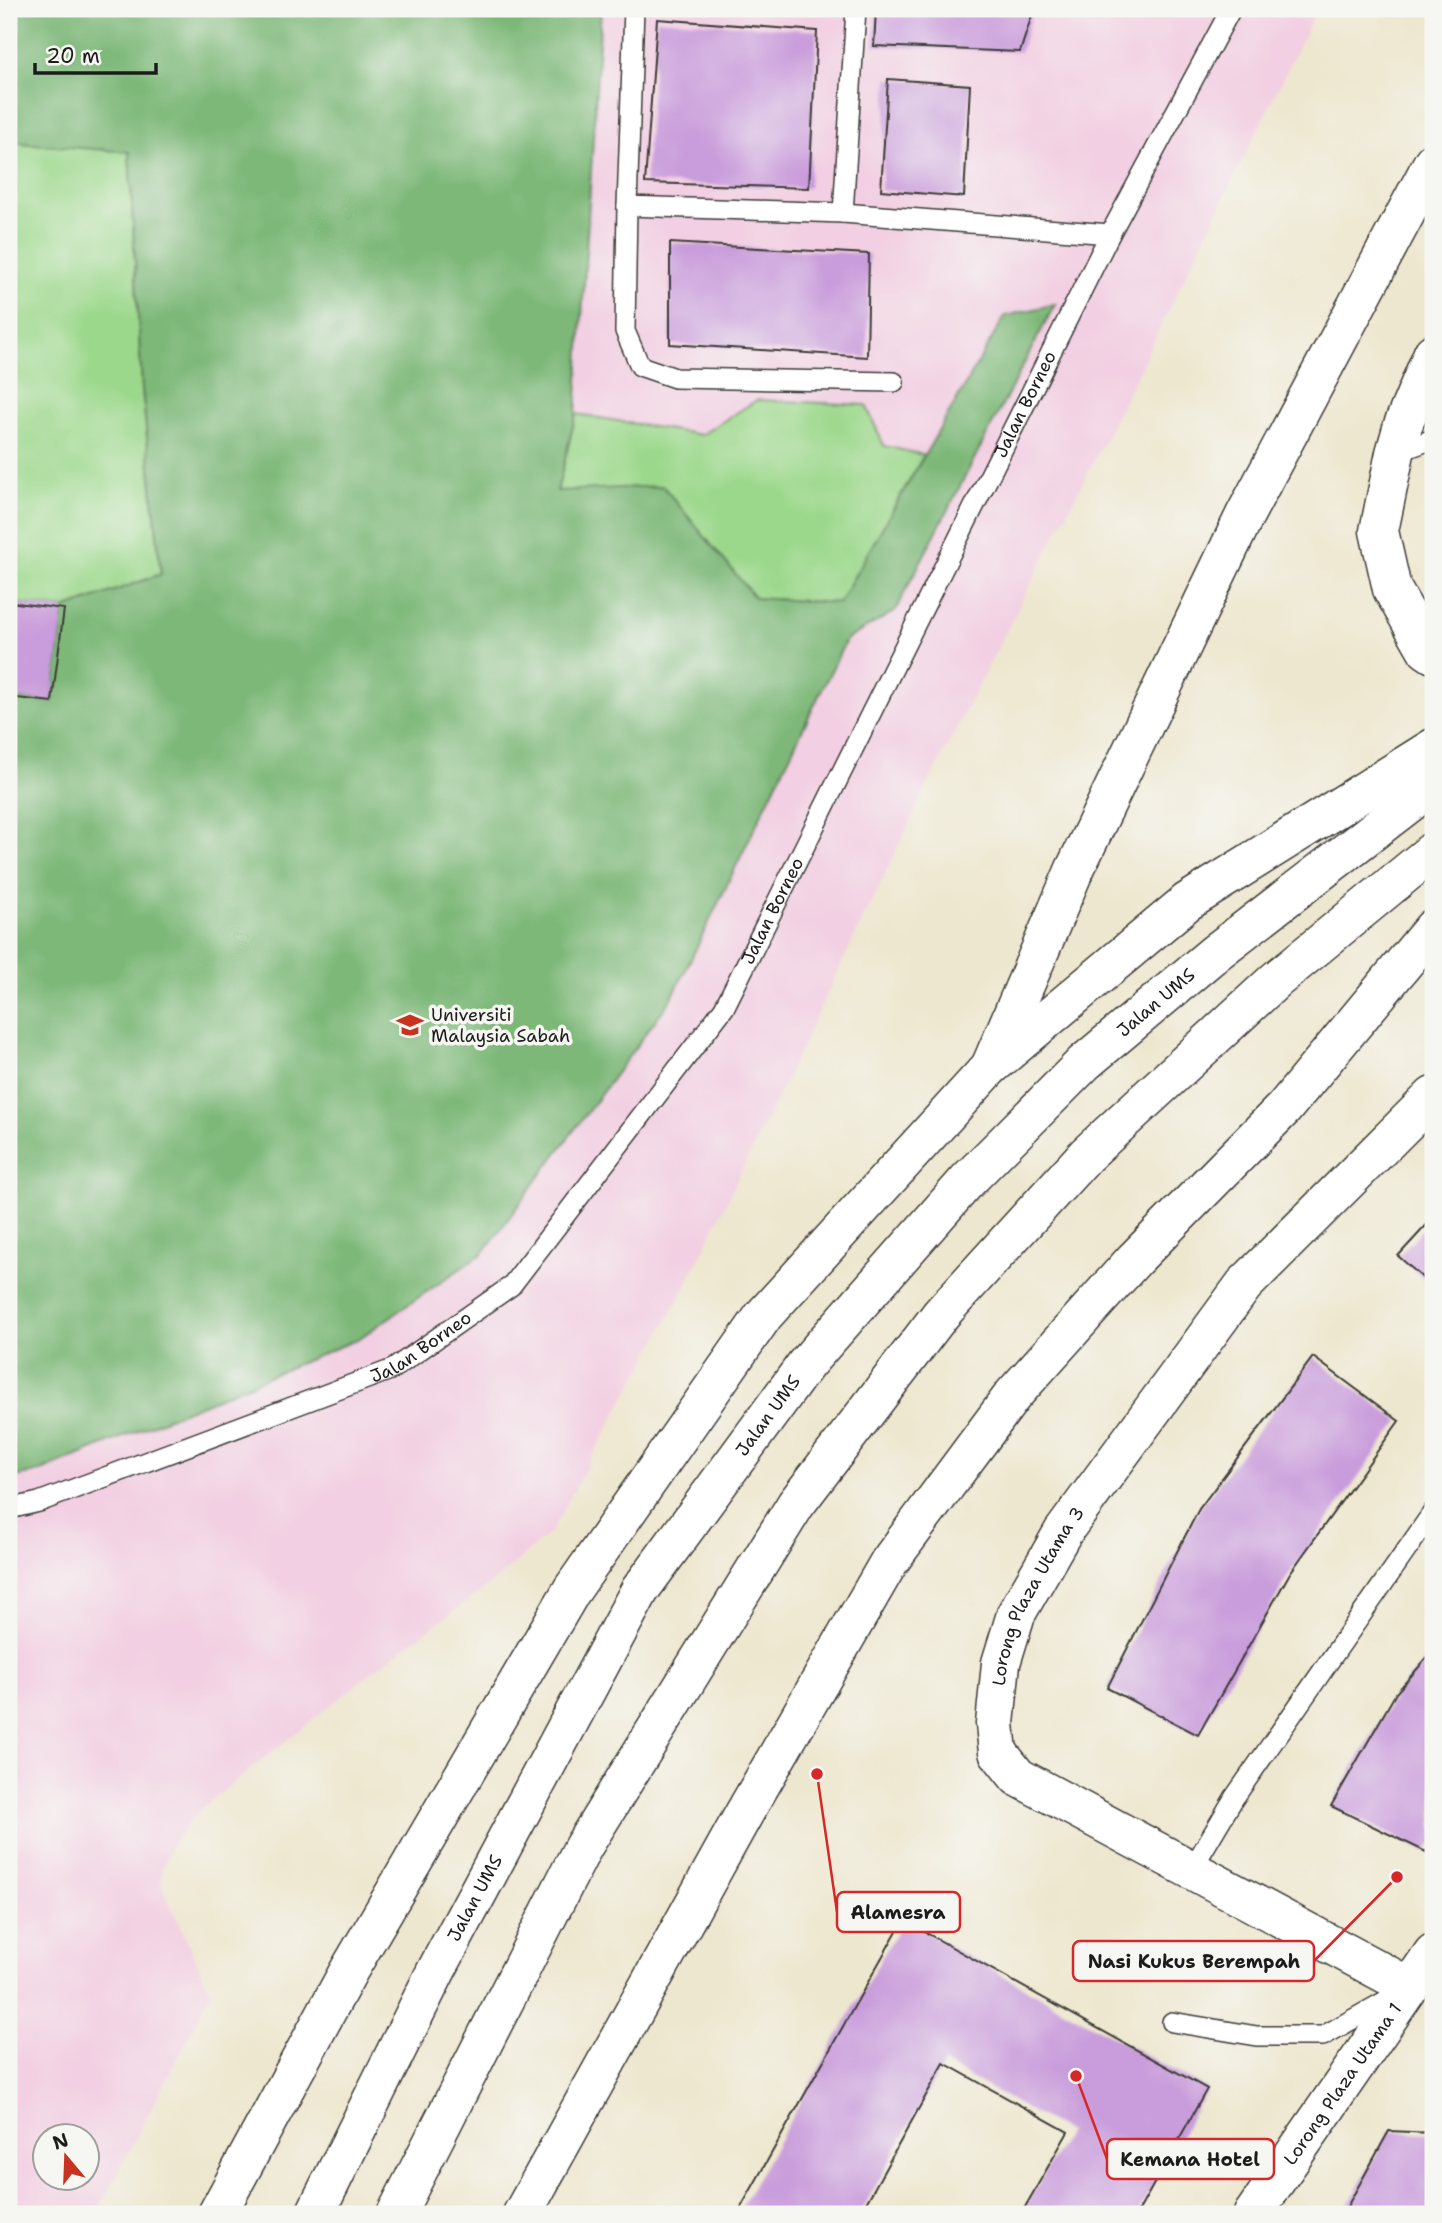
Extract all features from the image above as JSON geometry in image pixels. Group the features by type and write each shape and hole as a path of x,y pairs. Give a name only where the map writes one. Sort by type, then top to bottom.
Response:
{"main road":[{"path":"990,1067 1074,871 1245,515 1433,162"},
{"path":"1433,353 1403,425 1379,531 1392,589 1427,650 1433,654"},
{"path":"217,2214 348,1972 572,1590 764,1315 990,1067 1186,902 1433,748"},
{"name":"Jalan UMS","path":"315,2214 437,1969 640,1590 806,1364 967,1181 1084,1063 1215,953 1433,785"},
{"path":"396,2214 583,1847 796,1504 941,1314 1086,1155 1276,980 1433,851"},
{"path":"522,2214 692,1907 889,1562 1013,1395 1134,1260 1284,1108 1433,928"},
{"name":"Lorong Plaza Utama 3","path":"1410,1987 1018,1777 998,1752 995,1724 1001,1662 1016,1614 1063,1532 1244,1285 1433,1096"},
{"name":"Lorong Plaza Utama 1","path":"1253,2214 1433,1953"}],"lane":[{"path":"634,9 625,331 639,366 675,378 894,382"},
{"path":"843,213 856,9"},
{"name":"Jalan Borneo","path":"9,1510 38,1502 393,1369 511,1286 724,1008 1110,234 1231,9"},
{"path":"627,206 843,213 1110,234"},
{"path":"1395,453 1433,439"},
{"path":"1192,1869 1234,1798 1433,1512"},
{"path":"1171,2022 1257,2036 1323,2036 1410,1987"}],"shaded area":[{"name":"Universiti Malaysia Sabah","path":"9,9 1317,9 1107,435 941,758 683,1292 551,1532 488,1586 395,1654 198,1811 170,1847 161,1872 162,1886 211,1993 96,2214 9,2214"}],"green space":[{"path":"9,9 601,9 576,414 557,491 663,486 755,598 839,603 1005,316 1055,304 895,611 846,640 672,998 483,1253 358,1339 41,1471 9,1479 9,697 52,702 64,609 161,574 142,389 129,152 9,142"},
{"path":"9,142 129,151 142,389 161,575 64,609 9,602"},
{"path":"757,400 866,405 884,446 924,455 839,603 755,598 662,486 557,492 576,414 701,435"}],"building":[{"path":"876,9 1034,9 1020,52 874,46"},
{"path":"657,19 817,31 809,188 645,183"},
{"path":"888,79 970,85 964,197 881,190"},
{"path":"670,243 869,254 867,357 670,344"},
{"path":"9,602 64,609 52,702 9,697"},
{"path":"1433,1218 1433,1287 1398,1256"},
{"path":"1313,1357 1399,1421 1290,1573 1198,1735 1107,1688 1199,1509"},
{"path":"1433,1651 1433,1842 1426,1852 1331,1806 1396,1693"},
{"path":"903,1920 1207,2089 1137,2214 1021,2214 1068,2132 944,2063 860,2214 749,2214 740,2209"},
{"path":"1389,2131 1433,2133 1433,2214 1343,2214"}],"place":[{"name":"Universiti Malaysia Sabah","path":"410,1025"},
{"name":"Alamesra","path":"817,1774"},
{"name":"Nasi Kukus Berempah","path":"1397,1877"},
{"name":"Kemana Hotel","path":"1076,2076"}]}
